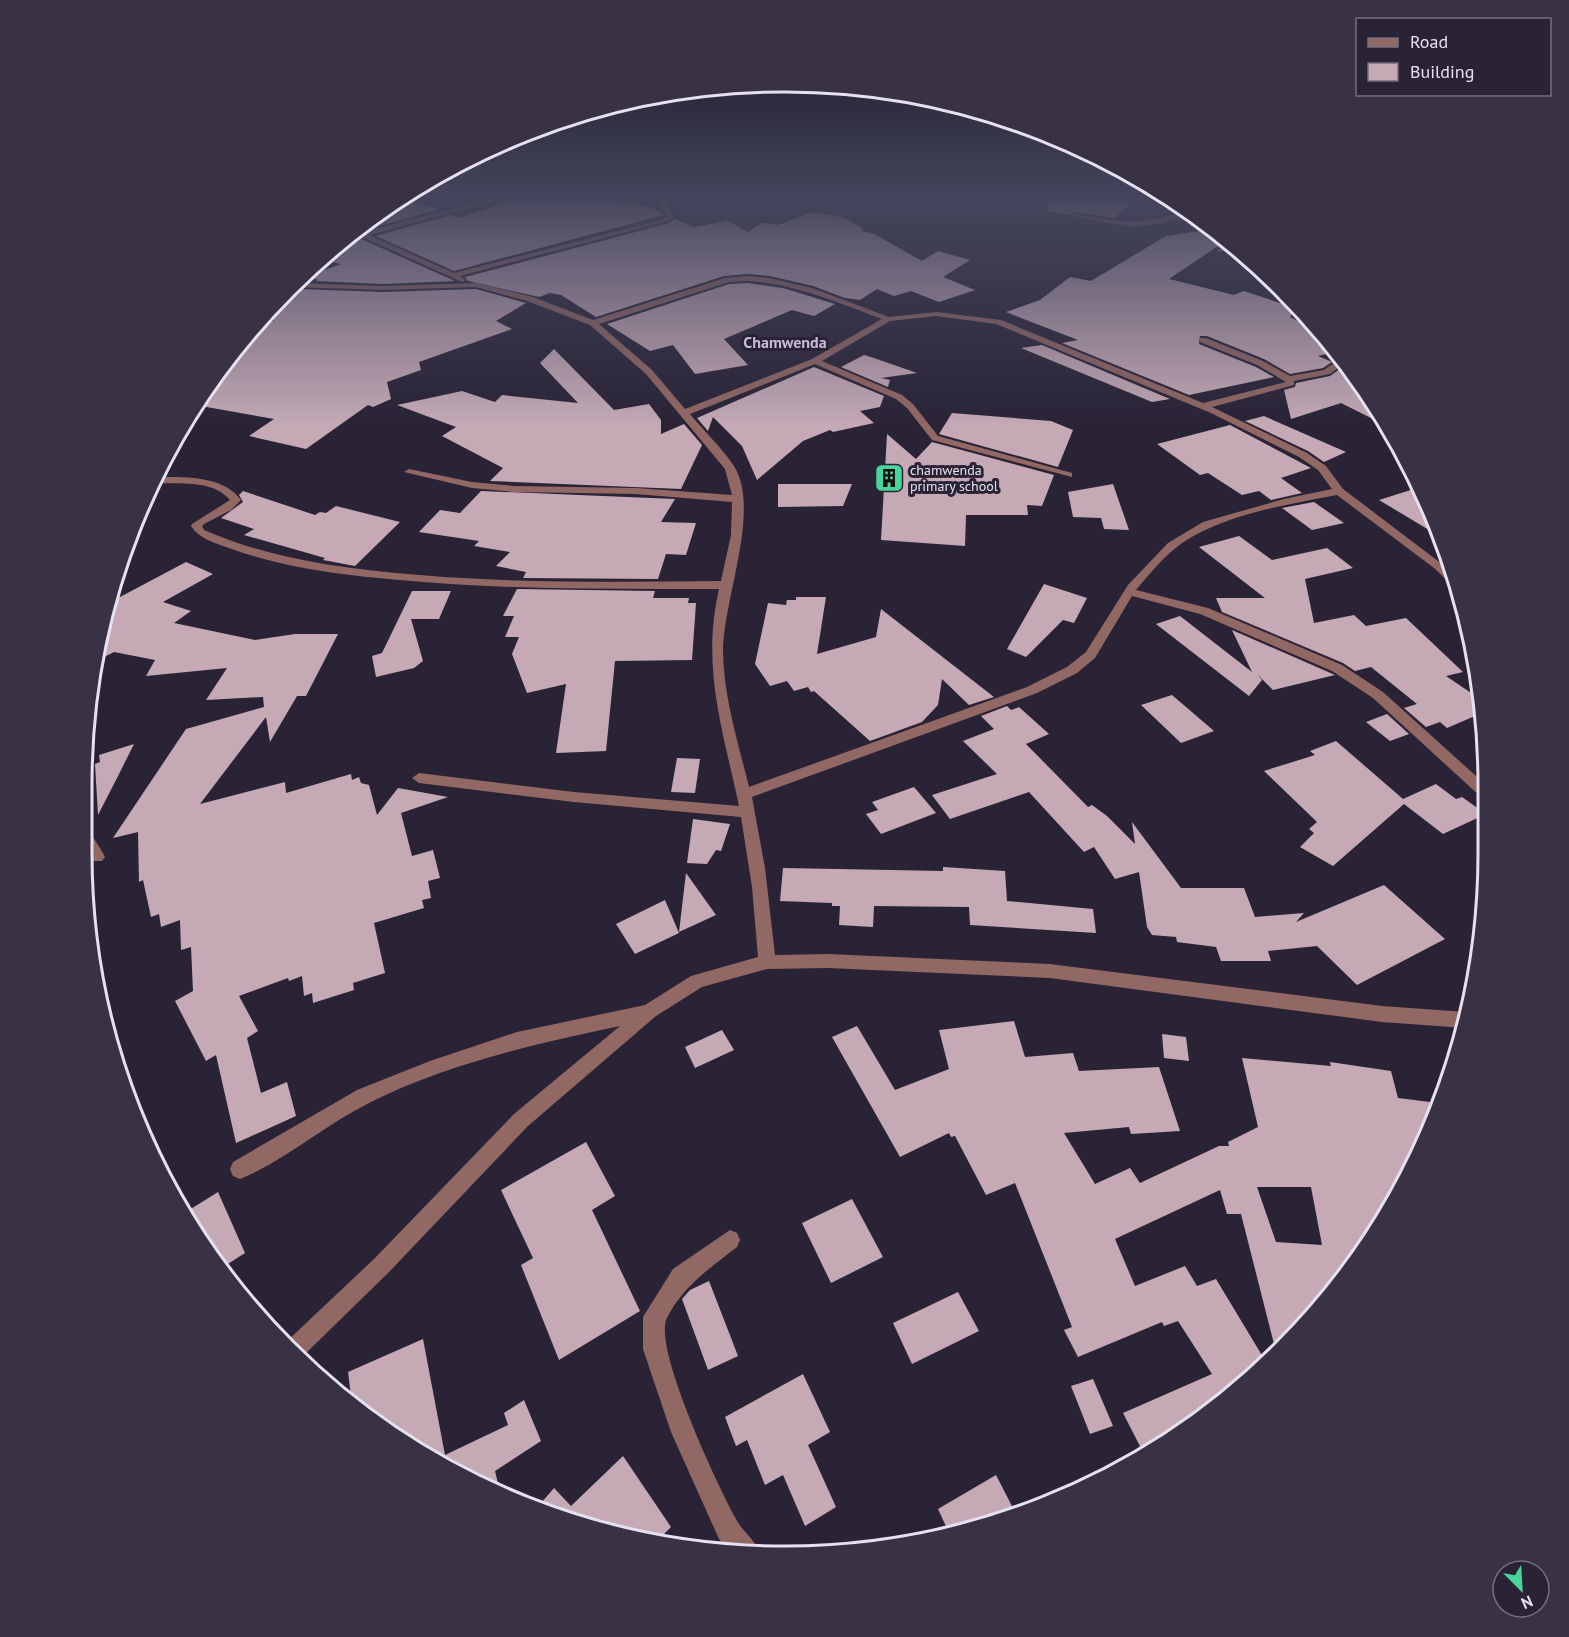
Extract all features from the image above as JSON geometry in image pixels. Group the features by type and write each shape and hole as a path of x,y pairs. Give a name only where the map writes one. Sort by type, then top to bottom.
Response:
{"street":[{"path":"449,274 471,285 530,299 593,323 649,372 730,468 737,483 740,516 725,585 717,650 725,720 747,812 764,916 767,962"},
{"path":"452,276 458,274"},
{"path":"593,323 728,280 745,278 764,279 803,288 888,319"},
{"path":"303,285 383,288 471,285"},
{"path":"684,413 815,361 888,319 936,314 998,322 1203,406 1303,455 1322,468 1339,491 1444,572"},
{"path":"1203,340 1260,363 1289,379 1327,372 1336,365"},
{"path":"815,361 899,397 910,406 935,438 1068,475"},
{"path":"1203,406 1291,383 1289,379"},
{"path":"409,472 472,485 514,489 636,491 739,499"},
{"path":"162,480 208,483 234,495 236,500 231,506 200,521 196,526 200,532 253,554 328,570 481,584 725,585"},
{"path":"743,795 1032,690 1072,670 1091,655 1129,592 1172,545 1207,524 1287,501 1339,491"},
{"path":"1129,592 1222,617 1337,669 1378,695 1478,786"},
{"path":"419,778 574,797 747,812"},
{"path":"92,848 98,857"},
{"path":"298,1347 382,1265 521,1120 650,1011 697,981 767,962 828,961 1050,971 1307,1005 1457,1019"},
{"path":"240,1169 364,1096 437,1067 517,1040 650,1011"},
{"path":"730,1240 681,1277 654,1317 654,1349 683,1432 728,1530 740,1544"}],"building":[{"path":"316,274 440,274 455,281 383,284 316,281 318,280 312,278"},
{"path":"475,274 743,274 724,276 596,317 561,295 550,293 539,297 468,281 465,277"},
{"path":"752,274 947,274 943,277 975,290 939,302 911,291 894,296 877,289 860,300 845,298 813,286"},
{"path":"1102,274 1176,274 1169,279 1234,295 1244,291 1285,305 1292,313 1290,317 1301,322 1327,354 1318,356 1332,362 1323,368 1290,374 1264,359 1207,336 1200,336 1199,344 1256,367 1274,377 1189,395 1062,343 1078,340 1006,312 1040,300 1070,277 1091,281"},
{"path":"748,283 783,288 835,304 814,316 792,310 724,339 748,365 695,374 673,345 650,351 607,324 729,284"},
{"path":"299,289 383,292 476,289 526,303 496,321 512,329 419,362 421,370 387,382 391,399 373,407 368,405 306,449 249,436 274,419 203,406 263,328 275,320 271,319"},
{"path":"1042,345 1170,399 1152,402 1021,348"},
{"path":"554,349 614,410 649,404 661,420 661,434 684,424 702,445 681,489 490,481 503,468 442,436 456,427 397,405 462,391 495,402 502,395 578,403 540,363"},
{"path":"864,355 917,373 881,378 890,380 888,387 841,367"},
{"path":"814,367 884,396 880,407 860,411 874,423 833,432 830,430 803,441 757,480 742,446 713,417 708,431 697,418"},
{"path":"1339,370 1373,419 1341,403 1291,419 1284,390 1295,387 1296,383 1330,376"},
{"path":"952,413 1051,421 1073,430 1058,467 939,434"},
{"path":"1264,416 1346,452 1324,462 1308,451 1245,421"},
{"path":"1230,425 1311,468 1281,478 1302,493 1271,500 1259,491 1242,495 1208,473 1200,475 1157,444"},
{"path":"887,434 916,459 932,442 1054,475 1042,506 1027,505 1028,515 966,515 965,546 881,540"},
{"path":"778,484 852,484 843,506 778,507"},
{"path":"1113,484 1129,530 1104,529 1101,518 1073,517 1068,492"},
{"path":"1411,490 1429,530 1379,500"},
{"path":"243,491 315,515 320,512 326,513 336,506 400,522 355,566 323,560 325,558 244,535 254,529 221,518 243,502 239,495"},
{"path":"481,491 675,499 661,522 696,523 686,555 666,554 658,579 523,578 526,572 496,566 510,552 474,546 479,541 419,532 440,510 460,513"},
{"path":"1314,502 1344,523 1312,530 1282,508"},
{"path":"1239,536 1272,560 1327,548 1353,568 1305,579 1314,623 1354,615 1366,626 1406,618 1463,672 1446,676 1472,694 1474,716 1447,728 1440,722 1426,727 1404,708 1417,704 1371,667 1355,671 1343,663 1222,612 1216,598 1265,598 1199,547"},
{"path":"186,562 213,574 163,602 191,611 174,623 255,640 295,634 338,634 306,696 297,696 270,742 266,717 200,804 285,782 286,793 351,774 352,780 359,777 361,783 369,785 377,815 398,788 448,797 401,813 412,856 433,850 440,878 428,881 431,898 422,900 424,908 374,923 385,973 353,983 354,990 313,1003 312,993 304,996 302,976 289,981 288,978 239,996 258,1031 247,1038 261,1093 287,1082 296,1116 236,1143 216,1055 206,1061 175,1001 193,991 191,947 181,950 180,920 161,927 159,914 151,917 143,880 139,882 138,832 113,838 186,729 264,707 263,697 206,700 227,668 146,676 155,660 114,652 104,657 118,595 120,597"},
{"path":"1044,584 1087,598 1074,623 1063,620 1026,657 1007,649"},
{"path":"517,589 655,591 653,598 689,598 688,603 696,603 692,660 615,661 606,751 556,753 566,684 527,693 512,654 519,637 505,637 514,616 503,616"},
{"path":"412,591 451,591 439,619 411,619 423,661 414,668 376,677 372,656 382,653"},
{"path":"796,597 826,597 817,654 876,637 881,609 994,697 969,705 942,679 938,705 922,722 870,741 814,691 811,692 808,687 794,691 787,681 770,686 755,664 768,603 786,605 787,600 796,600"},
{"path":"1180,616 1252,672 1232,630 1335,675 1273,690 1257,674 1262,680 1249,696 1156,624"},
{"path":"1172,695 1214,731 1181,743 1141,705"},
{"path":"1007,706 1011,710 1019,707 1049,734 1026,744 1088,807 1092,805 1107,816 1135,844 1132,822 1181,888 1244,888 1255,917 1304,913 1296,922 1384,885 1445,939 1357,985 1317,946 1268,951 1271,961 1221,961 1216,947 1177,942 1176,937 1152,935 1147,927 1139,872 1115,879 1094,847 1084,852 1029,792 950,819 932,795 997,774 963,741 994,729 981,716"},
{"path":"1387,714 1409,734 1390,741 1366,722"},
{"path":"1336,741 1403,799 1436,784 1456,799 1462,797 1478,808 1478,818 1443,834 1404,804 1333,866 1300,847 1314,833 1309,829 1317,822 1264,771 1315,755 1310,751"},
{"path":"134,744 98,815 95,764 100,762 99,755"},
{"path":"677,758 700,759 695,793 671,792"},
{"path":"914,787 936,813 881,834 866,814 878,810 872,802"},
{"path":"693,819 730,824 721,851 716,850 707,864 687,863"},
{"path":"943,867 1005,871 1007,901 1093,909 1096,933 970,925 969,907 874,906 873,927 839,925 840,906 832,906 832,903 780,901 783,868 943,871"},
{"path":"686,873 716,915 679,932"},
{"path":"665,900 679,933 635,954 616,924"},
{"path":"1014,1021 1025,1057 1073,1053 1079,1071 1159,1067 1180,1131 1131,1134 1129,1127 1064,1133 1095,1184 1130,1168 1140,1183 1219,1146 1229,1146 1228,1142 1258,1127 1242,1058 1331,1066 1330,1062 1391,1071 1398,1098 1431,1102 1406,1159 1361,1238 1306,1309 1274,1344 1241,1214 1227,1214 1220,1190 1115,1239 1135,1286 1185,1266 1197,1286 1216,1279 1262,1355 1206,1402 1140,1447 1123,1413 1212,1374 1178,1321 1164,1326 1162,1322 1078,1357 1064,1330 1072,1327 1015,1183 986,1195 955,1136 951,1137 949,1133 900,1157 832,1037 857,1026 895,1090 949,1069 939,1030","holes":["1257,1187 1311,1187 1322,1245 1276,1242"]},
{"path":"722,1030 734,1050 695,1068 685,1047"},
{"path":"1162,1034 1186,1037 1189,1061 1164,1058"},
{"path":"586,1142 615,1196 592,1210 640,1311 559,1360 521,1265 533,1258 501,1190"},
{"path":"218,1192 245,1253 228,1264 190,1209"},
{"path":"852,1199 883,1257 831,1283 802,1223"},
{"path":"709,1281 738,1356 708,1370 682,1299 690,1290"},
{"path":"958,1292 979,1331 912,1364 893,1323"},
{"path":"423,1339 445,1455 508,1425 504,1413 524,1400 541,1441 495,1471 498,1483 438,1453 399,1429 350,1392 348,1372"},
{"path":"803,1374 830,1432 808,1445 836,1507 805,1526 783,1475 765,1485 747,1440 736,1446 725,1417"},
{"path":"1093,1379 1113,1426 1090,1434 1071,1386"},
{"path":"623,1456 671,1527 663,1535 649,1532 605,1522 542,1502 554,1488 571,1506"},
{"path":"996,1475 1012,1507 946,1526 938,1509"}],"place":[{"name":"chamwenda primary school","path":"889,478"}],"district":[{"name":"Chamwenda","path":"785,342"}]}
